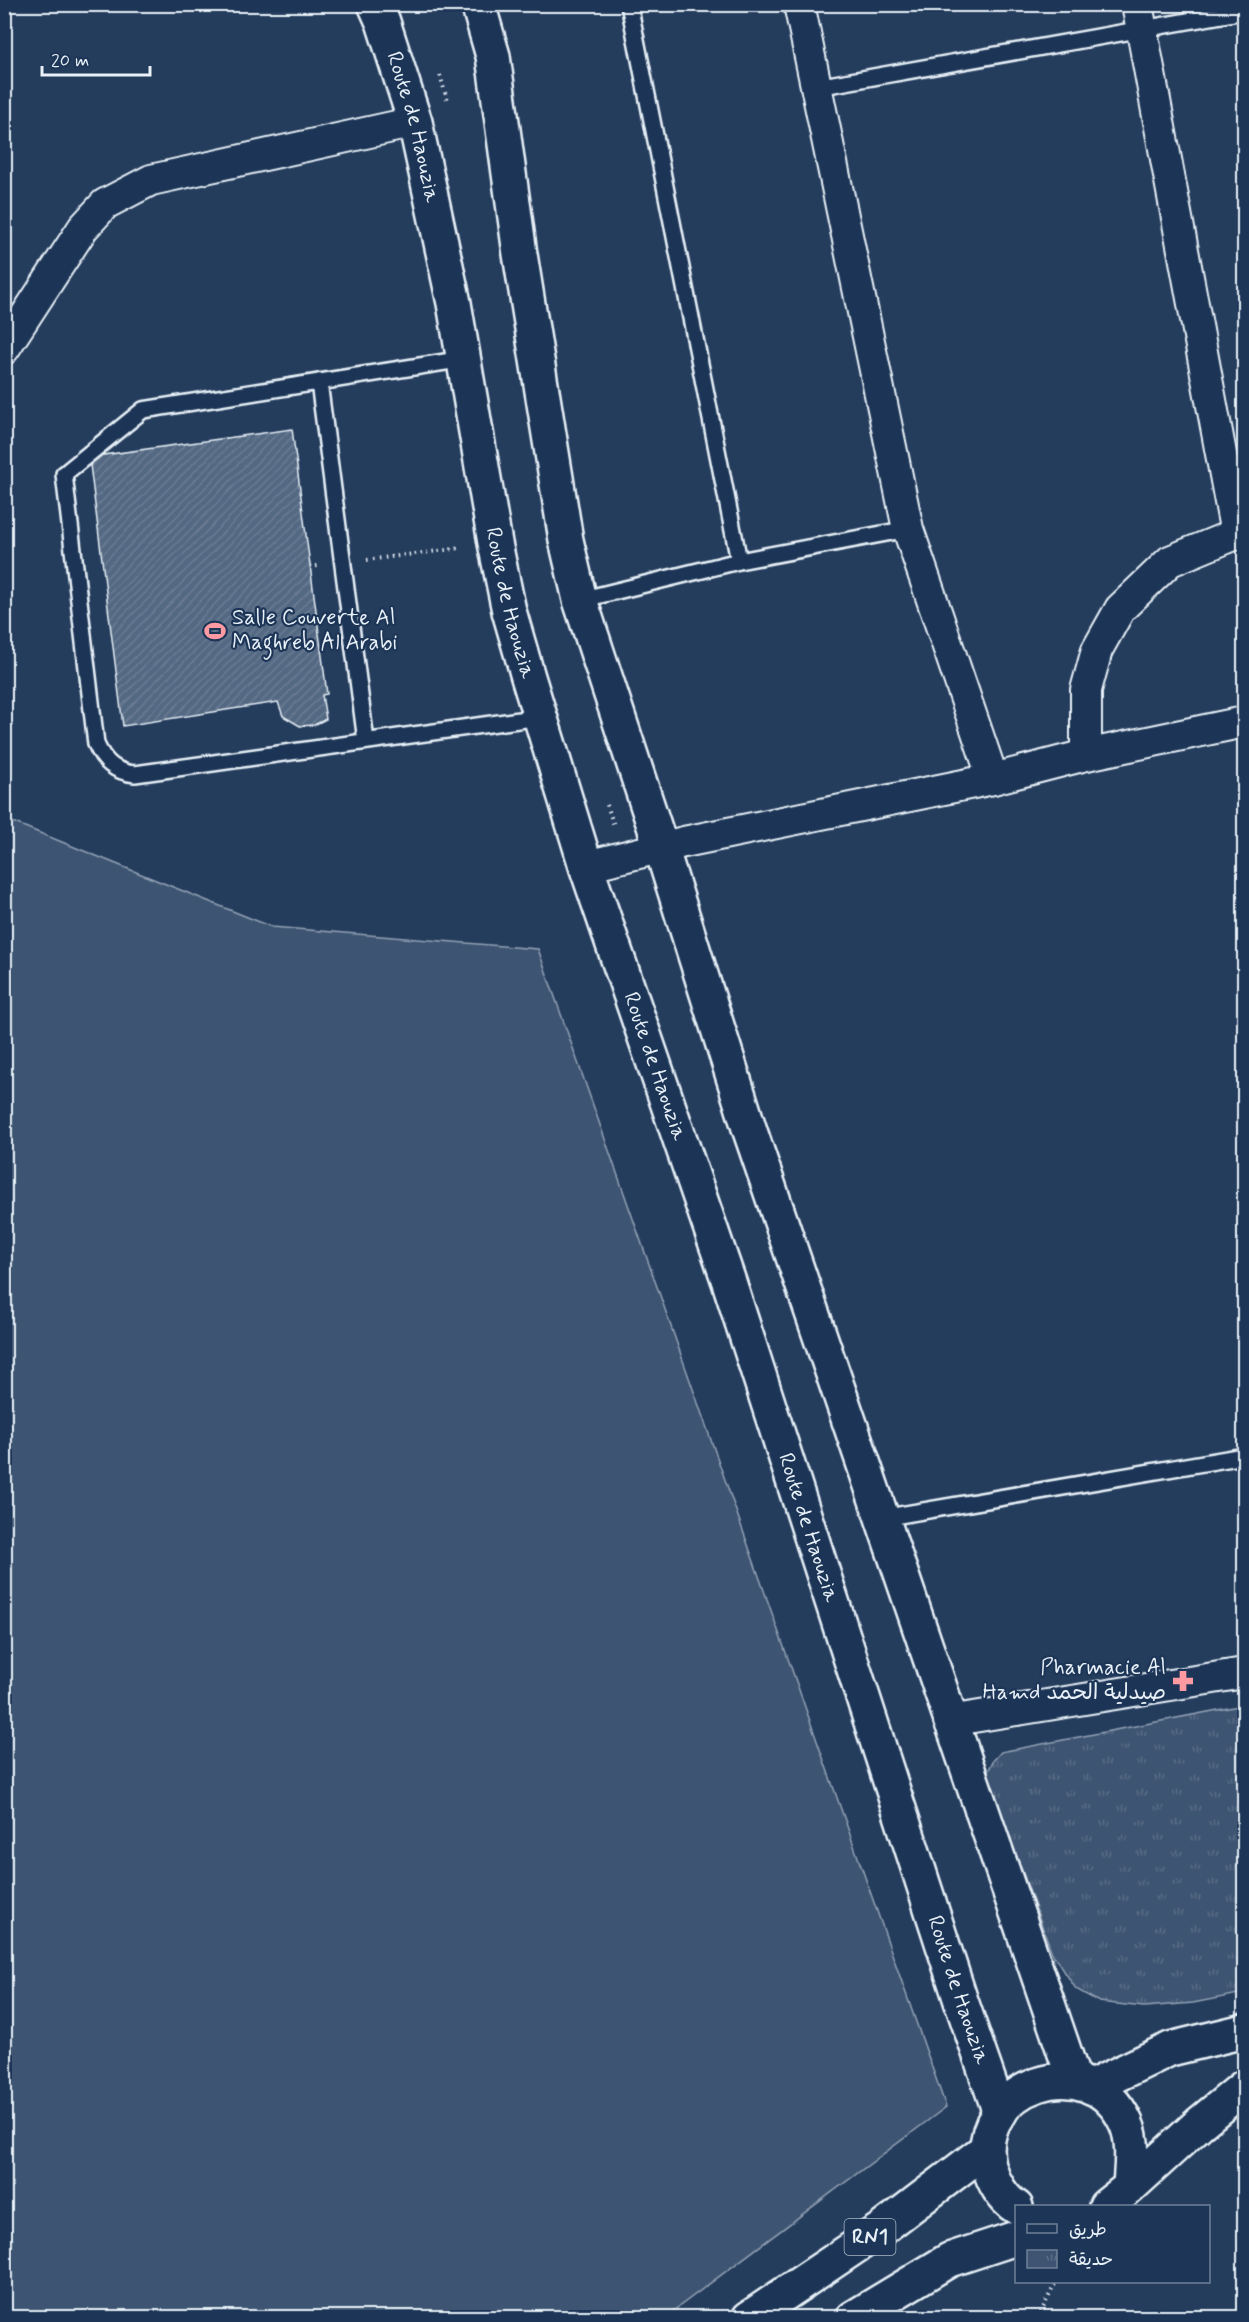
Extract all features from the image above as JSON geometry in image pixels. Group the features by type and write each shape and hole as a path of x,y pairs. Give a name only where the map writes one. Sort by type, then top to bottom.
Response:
{"street":[{"name":"Route de Haouzia","path":"375,4 383,22 414,122 454,303 495,543 509,611 540,717 586,866 733,1294 961,2001 1000,2113"},
{"path":"478,4 493,56 520,254 566,540 580,600 750,1131 950,1721 1082,2084"},
{"path":"799,4 908,529 993,779"},
{"path":"1086,755 1086,690 1097,650 1120,609 1170,561 1240,534 1139,17"},
{"path":"4,349 83,228 105,204 129,190 151,180 414,122"},
{"path":"586,866 661,848 993,779 1086,755 1245,722"},
{"path":"950,1721 1245,1673"},
{"path":"1082,2084 1170,2049 1245,2031"},
{"path":"1015,2206 1010,2203 992,2179 986,2150 988,2137 1000,2113 1020,2093 1046,2081 1082,2084 1112,2102 1126,2124 1132,2149 1118,2197"},
{"path":"1118,2197 1199,2124 1245,2087"},
{"name":"RN1","path":"749,2318 880,2230 986,2150"},
{"name":"RN1","path":"853,2318 949,2260 1015,2239"}],"lane":[{"path":"628,4 739,561"},
{"path":"817,87 1139,17 1245,11"},
{"path":"464,359 143,410 64,474 96,744 102,757 112,766 122,772 135,774 540,717"},
{"path":"319,382 366,741"},
{"path":"580,600 739,561 908,529"},
{"path":"882,1518 1245,1456"}],"path":[{"path":"310,567 495,543"},
{"path":"1038,2318 1056,2283"}],"green space":[{"path":"5,819 272,927 538,949 946,2107 665,2317 5,2317"},
{"path":"1244,1705 1244,1993 1193,2003 1144,2007 1099,2002 1076,1989 1052,1953 987,1774 993,1761 1001,1752"}],"building":[{"name":"Salle Couverte Al Maghreb Al Arabi","path":"292,429 327,694 322,695 326,719 314,725 300,726 283,716 278,702 123,726 89,457"}],"place":[{"name":"Salle Couverte Al Maghreb Al Arabi","path":"215,631"},
{"name":"Pharmacie Al Hamd صيدلية الحمد","path":"1183,1681"}]}
